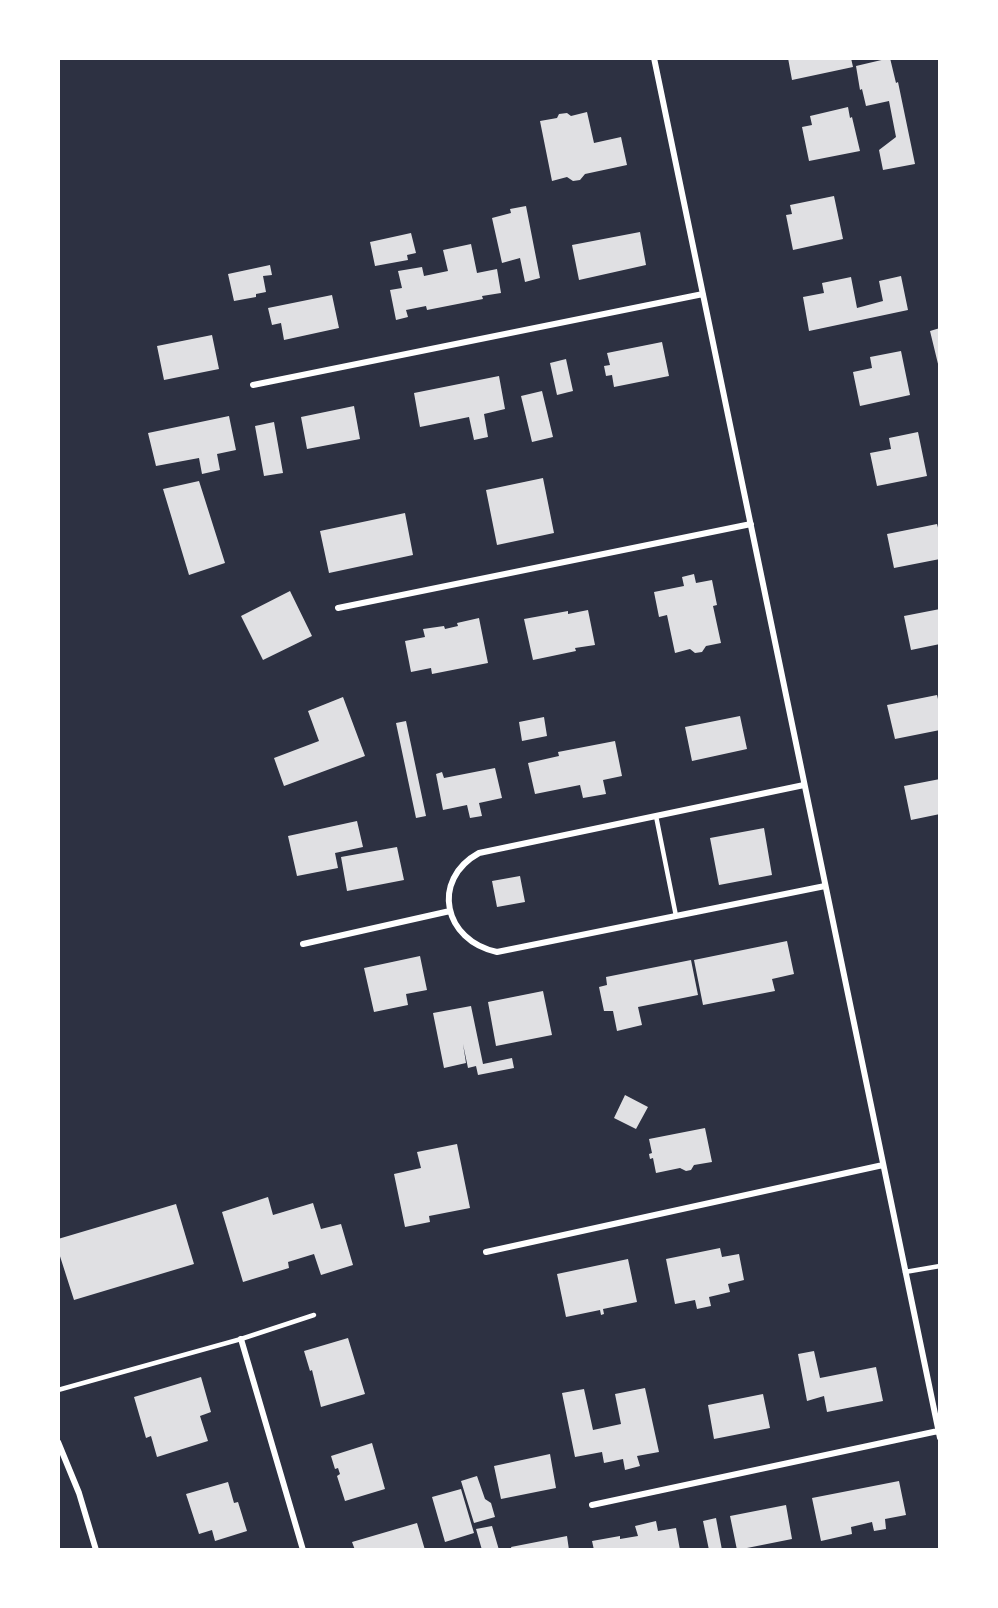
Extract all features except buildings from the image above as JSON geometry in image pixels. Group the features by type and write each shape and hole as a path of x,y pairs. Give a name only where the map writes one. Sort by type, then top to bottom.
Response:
{"street":[{"path":"592,1505 939,1435 654,58"},
{"path":"253,385 703,294"},
{"path":"338,608 751,525"},
{"path":"804,785 479,853 466,862 456,874 450,891 450,911 457,928 469,941 481,948 497,952 825,886"},
{"path":"303,944 450,911"},
{"path":"486,1252 883,1165"},
{"path":"241,1339 303,1550"},
{"path":"58,1442 79,1493 96,1550"}],"lane":[{"path":"656,816 676,916"},
{"path":"905,1272 939,1266"},
{"path":"58,1390 241,1339 314,1315"}]}
